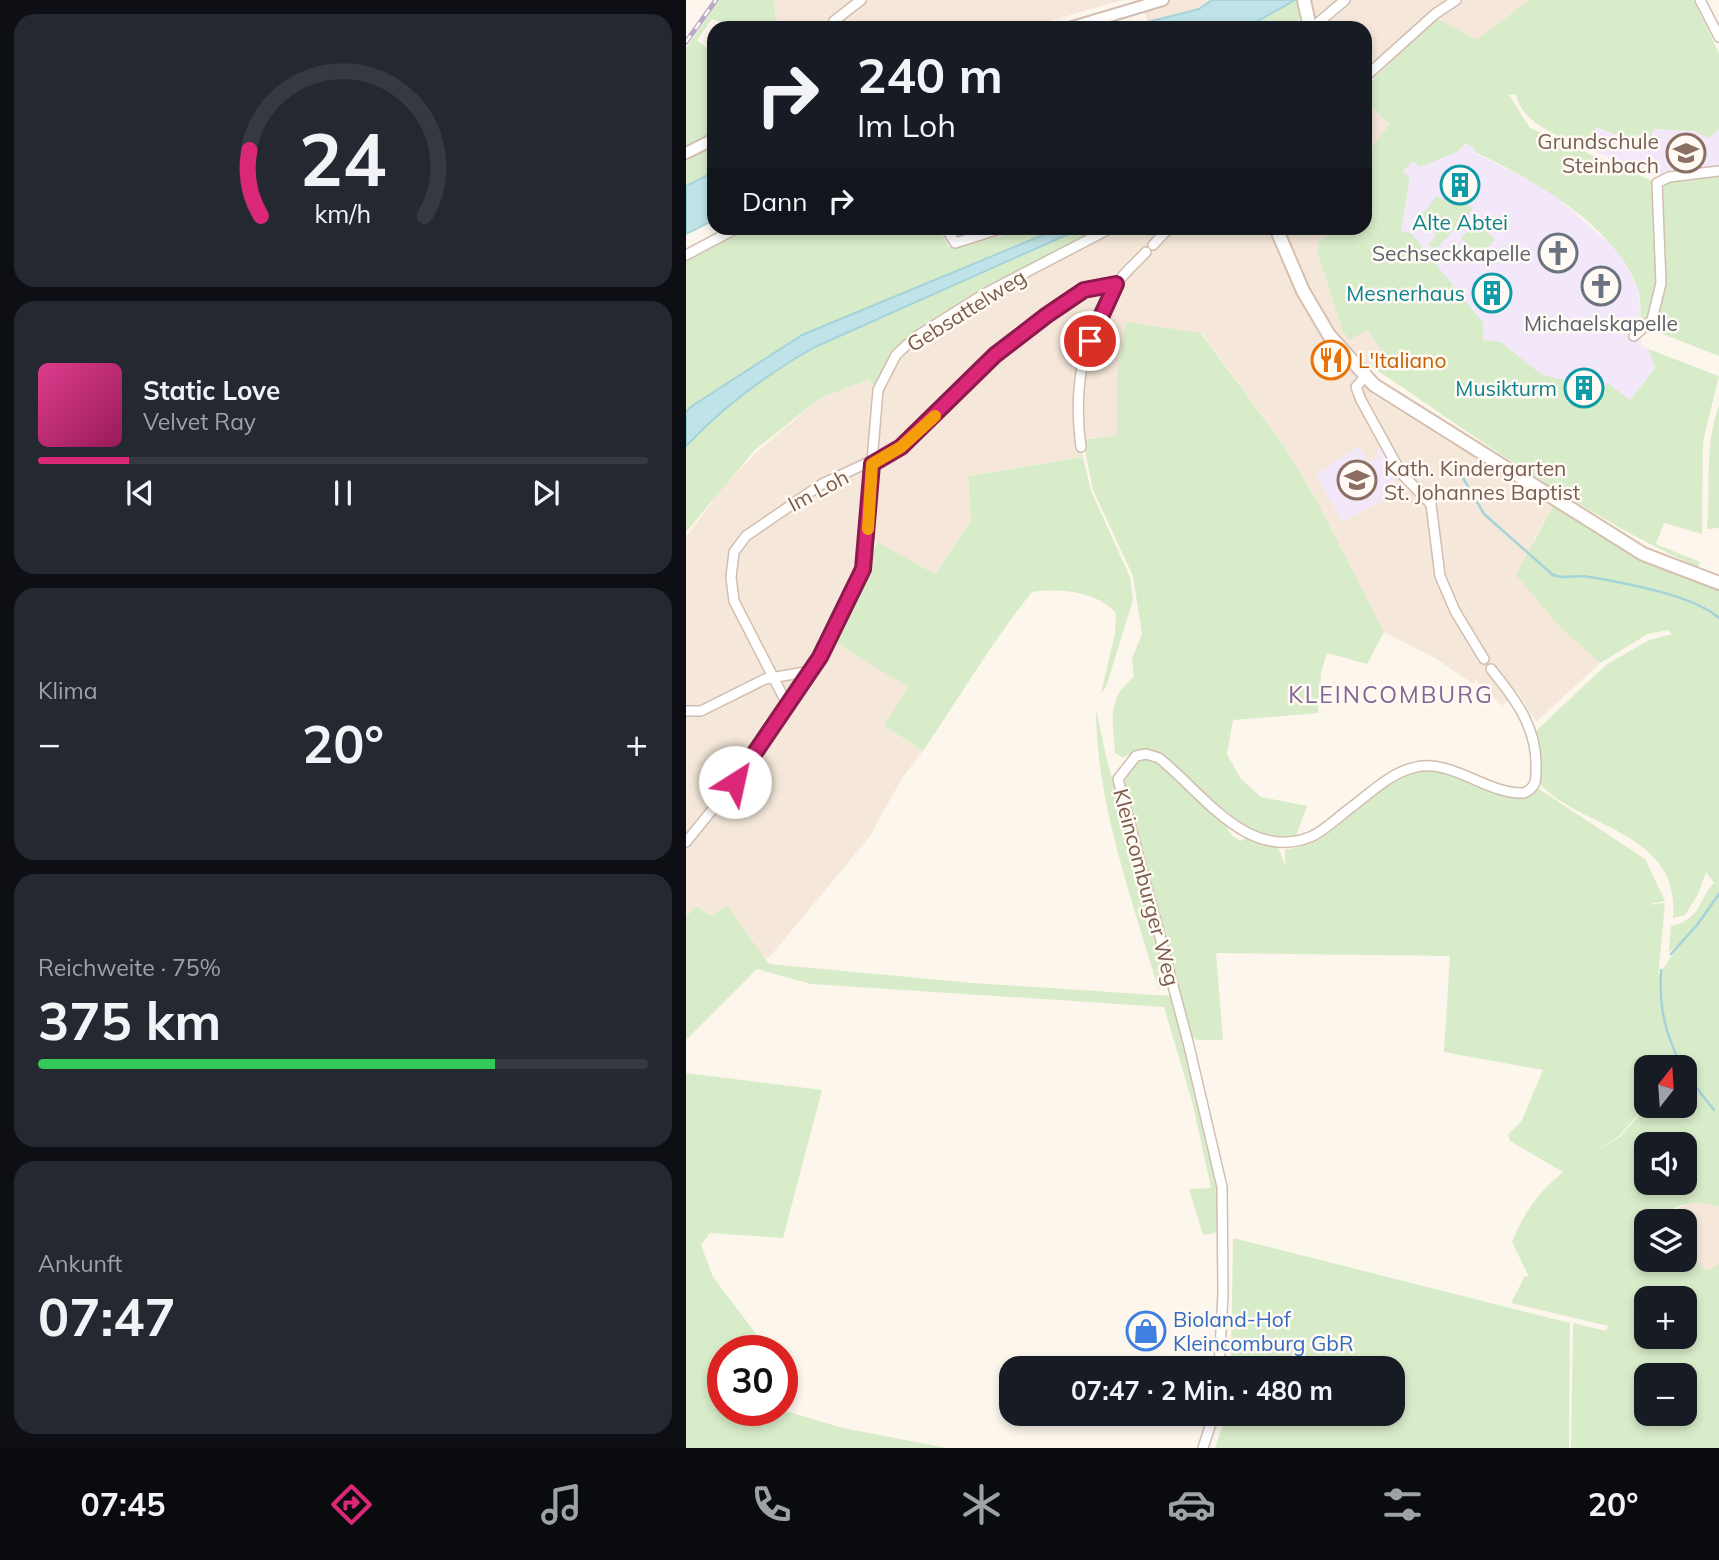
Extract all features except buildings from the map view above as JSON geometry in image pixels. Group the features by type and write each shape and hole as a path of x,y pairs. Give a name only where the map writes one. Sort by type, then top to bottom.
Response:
{"main road":[{"path":"1305,4 1309,21"},
{"path":"1279,235 1303,291 1329,335 1365,377 1429,421 1643,554 1719,583"}],"street":[{"path":"834,21 861,0"},
{"path":"1092,21 1163,0"},
{"path":"1320,21 1345,0"},
{"path":"1372,71 1435,14 1456,0"},
{"path":"1700,0 1719,37"},
{"path":"686,153 707,142"},
{"path":"1634,336 1652,320 1661,283 1657,183 1669,177 1719,171"},
{"path":"686,255 724,235"},
{"path":"950,235 954,243 980,235"},
{"name":"Gebsattelweg","path":"686,842 735,782 811,671 863,569 878,390 895,355 914,338 984,294 1098,235"},
{"path":"1082,447 1080,367 1100,314 1116,284 1163,235"},
{"name":"Im Loh","path":"788,706 734,601 731,577 734,552 746,536 779,510 822,484 872,464 901,447 995,355 1047,315 1084,290 1116,284"},
{"path":"1365,377 1356,387 1361,400 1401,473 1431,505 1440,576 1455,611 1484,659"},
{"name":"Kleincomburger Weg","path":"1220,1356 1223,1294 1222,1187 1212,1139 1118,779 1122,770 1136,756 1146,754 1159,758 1225,819 1260,841 1283,843 1311,837 1395,776 1417,767 1437,767 1524,793 1533,788 1536,782 1537,755 1532,730 1522,710 1491,669"},
{"path":"686,712 701,711 774,678 811,671"},
{"path":"1203,1448 1210,1426"}],"shaded area":[{"path":"774,0 1123,0 1050,21 776,21"},
{"path":"1140,0 1212,0 1199,9 1148,21"},
{"path":"1311,0 1529,0 1477,40 1429,15 1372,69 1372,21 1312,21"},
{"path":"1372,108 1390,124 1372,146"},
{"path":"1596,127 1645,147 1653,129 1695,131 1708,138 1719,129 1719,170 1655,175 1590,150"},
{"path":"1464,143 1473,147 1475,153 1550,191 1617,250 1639,290 1641,346 1648,349 1655,368 1630,400 1594,397 1581,392 1580,385 1541,374 1501,342 1483,340 1445,278 1411,233 1401,231 1410,178 1403,172 1413,160"},
{"path":"1103,235 1329,235 1318,242 1318,254 1342,329 1367,330 1385,356 1358,377 1373,395 1553,506 1533,541 1562,629 1600,663 1536,722 1517,691 1502,706 1476,680 1473,684 1435,658 1384,632 1316,499 1284,446 1202,333 1117,376 1117,435 1079,440 1083,457 968,476 971,520 935,574 865,536 861,562 827,637 909,687 884,726 923,751 902,778 870,836 768,959 696,906 686,917 686,537 724,486 757,452 820,398 868,380 876,389 901,347 968,299"},
{"name":"Kath. Kindergarten St. Johannes Baptist","path":"1359,446 1368,462 1379,457 1376,451 1382,448 1392,469 1395,494 1342,522 1316,474"},
{"path":"1706,1202 1719,1207 1719,1264 1706,1272 1697,1262 1697,1209 1676,1209 1687,1204"}],"green space":[{"path":"719,0 774,0 776,21 707,21 707,26 697,40 707,48 707,136 686,147 686,48"},
{"path":"1294,0 1298,0 1298,21 1258,21"},
{"path":"1529,0 1693,0 1719,53 1719,129 1708,138 1695,131 1654,129 1646,147 1596,127 1590,150 1557,136 1535,122 1526,114 1516,94 1509,95 1530,128 1652,181 1657,283 1648,321 1641,321 1638,289 1611,244 1569,207 1522,176 1475,152 1473,147 1465,143 1459,151 1420,167 1413,161 1403,171 1410,178 1401,231 1411,233 1483,323 1483,340 1501,342 1541,374 1581,385 1581,392 1594,397 1608,383 1630,400 1655,368 1648,349 1719,376 1703,441 1702,534 1664,523 1656,544 1700,562 1698,567 1614,525 1490,447 1371,366 1385,356 1367,330 1349,340 1342,329 1318,254 1318,242 1329,235 1372,235 1372,146 1390,124 1372,108 1372,80 1436,18 1477,40"},
{"path":"707,149 707,176 686,186 686,160"},
{"path":"1719,174 1719,356 1655,331 1664,289 1660,191 1668,182"},
{"path":"1450,190 1473,209 1435,250 1429,244 1437,235 1419,218 1437,196 1442,200"},
{"path":"1476,222 1495,239 1480,256 1461,238"},
{"path":"733,235 942,235 949,247 961,247 1005,235 1043,235 802,335 686,411 686,260 700,250"},
{"path":"1066,235 1090,235 972,294 900,346 877,389 868,380 820,398 755,450 686,532 686,446 715,417 747,392 816,347"},
{"path":"1126,322 1201,333 1284,446 1316,499 1384,632 1367,664 1327,653 1321,672 1318,713 1233,720 1227,754 1241,779 1261,797 1307,806 1296,836 1262,833 1246,826 1218,806 1158,753 1142,750 1123,758 1115,753 1115,702 1125,685 1134,677 1132,658 1142,634 1133,576 1093,490 1083,440 1117,435 1117,376"},
{"path":"1719,405 1719,528 1707,529 1711,436"},
{"path":"1083,457 1091,491 1130,577 1133,600 1106,687 1101,693 1115,633 1116,613 1098,600 1077,593 1054,590 1032,592 989,650 923,751 884,726 908,687 833,641 855,604 877,542 935,574 971,520 968,476"},
{"path":"1553,506 1630,554 1719,588 1719,1207 1696,1203 1673,1209 1634,1209 1634,1272 1697,1272 1697,1262 1706,1271 1719,1264 1719,1448 1571,1448 1573,1323 1606,1331 1608,1326 1511,1303 1525,1276 1529,1277 1512,1242 1533,1203 1563,1172 1510,1141 1508,1134 1521,1122 1543,1070 1444,1052 1450,956 1216,953 1223,1040 1197,1040 1189,1035 1124,788 1133,764 1142,759 1156,760 1220,817 1232,836 1241,841 1246,838 1278,847 1285,865 1285,849 1303,846 1319,838 1383,788 1417,771 1452,774 1515,796 1536,787 1645,859 1665,901 1645,905 1665,903 1658,976 1681,942 1669,952 1671,926 1694,914 1714,883 1706,872 1698,894 1685,915 1673,918 1671,889 1661,867 1645,849 1557,799 1539,783 1541,764 1536,731 1606,665 1649,640 1672,634 1668,630 1648,634 1600,663 1562,629 1516,575"},
{"path":"1096,709 1106,756 1168,986 1158,988 1117,850 1102,780"},
{"path":"696,906 710,916 727,906 769,964 972,983 1171,996 1215,1171 1219,1227 1215,1233 1203,1235 1189,1189 1211,1188 1193,1105 1164,1007 811,984 757,969 686,1040 686,917"},
{"path":"686,1073 822,1090 783,1238 710,1233 701,1245 713,1277 757,1335 707,1335 707,1426 798,1426 798,1415 843,1428 947,1448 686,1448"},
{"path":"1233,1238 1570,1323 1569,1448 1215,1448 1223,1426 1405,1426 1405,1356 1231,1356"}],"water":[{"path":"1212,0 1295,0 1258,21 1152,21 1199,9"},
{"path":"707,176 707,224 686,234 686,186"},
{"path":"1043,235 1066,235 815,347 747,392 715,417 686,446 686,412 692,406 802,335"}],"waterway":[{"path":"1455,464 1484,514 1553,575 1585,576 1658,591 1693,603 1719,618"},
{"path":"1671,954 1697,925 1719,894"},
{"path":"1661,970 1664,1020 1676,1055"},
{"path":"1698,1090 1714,1110"}],"railway":[{"path":"686,42 716,0"}],"slow traffic":[{"path":"868,529 872,464 901,447 935,416"}],"place":[{"name":"Grundschule Steinbach","path":"1686,153"},
{"name":"Alte Abtei","path":"1460,185"},
{"name":"Sechseckkapelle","path":"1558,253"},
{"name":"Michaelskapelle","path":"1601,286"},
{"name":"Mesnerhaus","path":"1492,293"},
{"name":"L'Italiano","path":"1331,360"},
{"name":"Musikturm","path":"1584,388"},
{"name":"Kath. Kindergarten St. Johannes Baptist","path":"1357,480"},
{"name":"Bioland-Hof Kleincomburg GbR","path":"1146,1331"}],"district":[{"name":"KLEINCOMBURG","path":"1391,694"}],"route":[{"path":"735,782 820,657 863,569 872,464 901,447 995,355 1047,315 1084,290 1116,284 1100,314 1090,341"}]}
